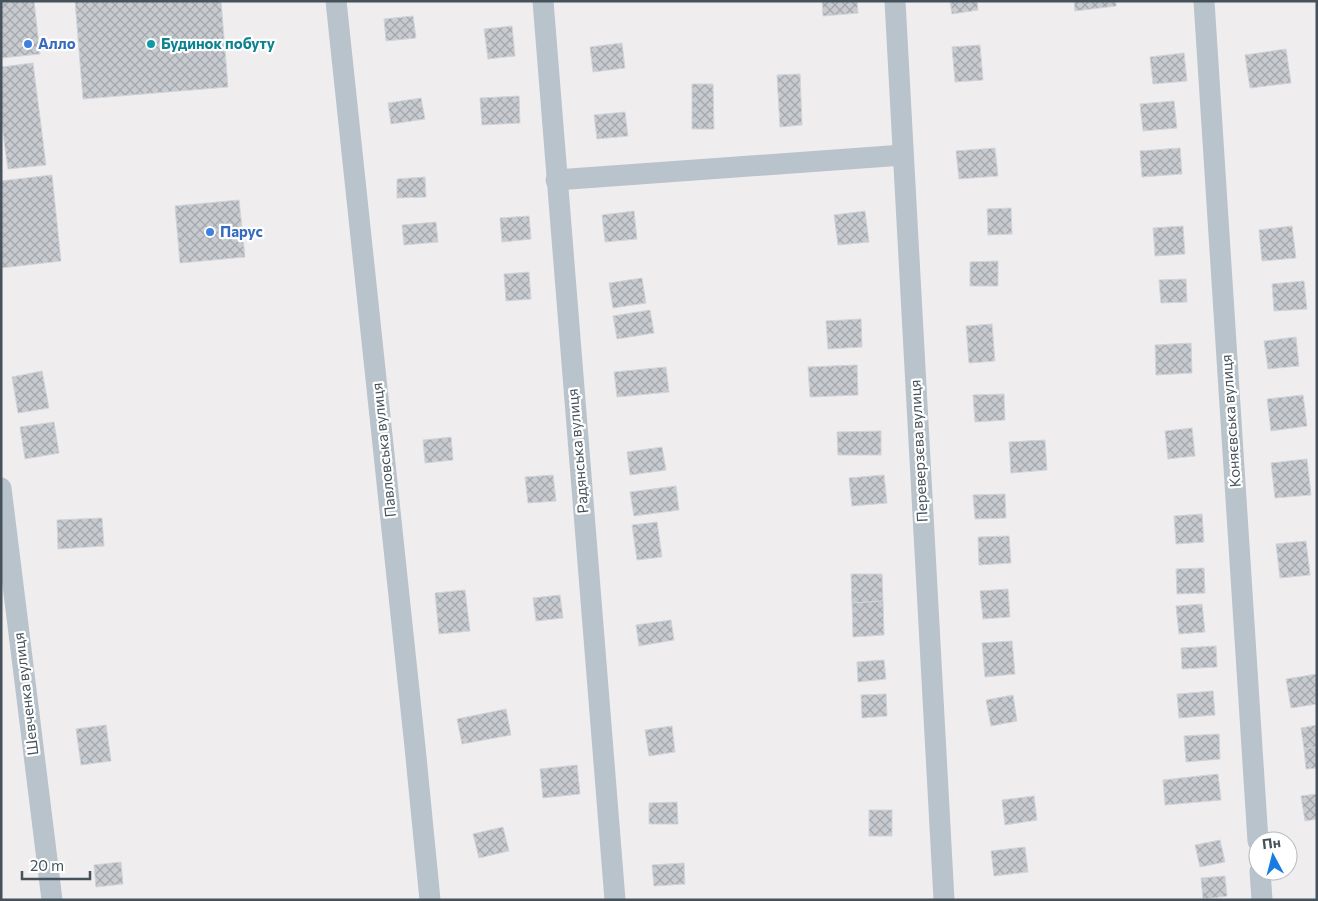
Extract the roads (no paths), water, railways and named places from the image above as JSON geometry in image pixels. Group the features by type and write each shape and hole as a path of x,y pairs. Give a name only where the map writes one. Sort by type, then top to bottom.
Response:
{"street":[{"name":"Павловська вулиця","path":"336,1 430,900"},
{"name":"Радянська вулиця","path":"543,1 614,900"},
{"name":"Переверзєва вулиця","path":"895,1 944,900"},
{"name":"Коняєвська вулиця","path":"1204,1 1257,831"},
{"path":"556,180 903,155"},
{"name":"Шевченка вулиця","path":"1,488 52,900"},
{"path":"1261,881 1262,900"}],"place":[{"name":"Алло","path":"28,44"},
{"name":"Будинок побуту","path":"151,44"},
{"name":"Парус","path":"210,232"}]}
